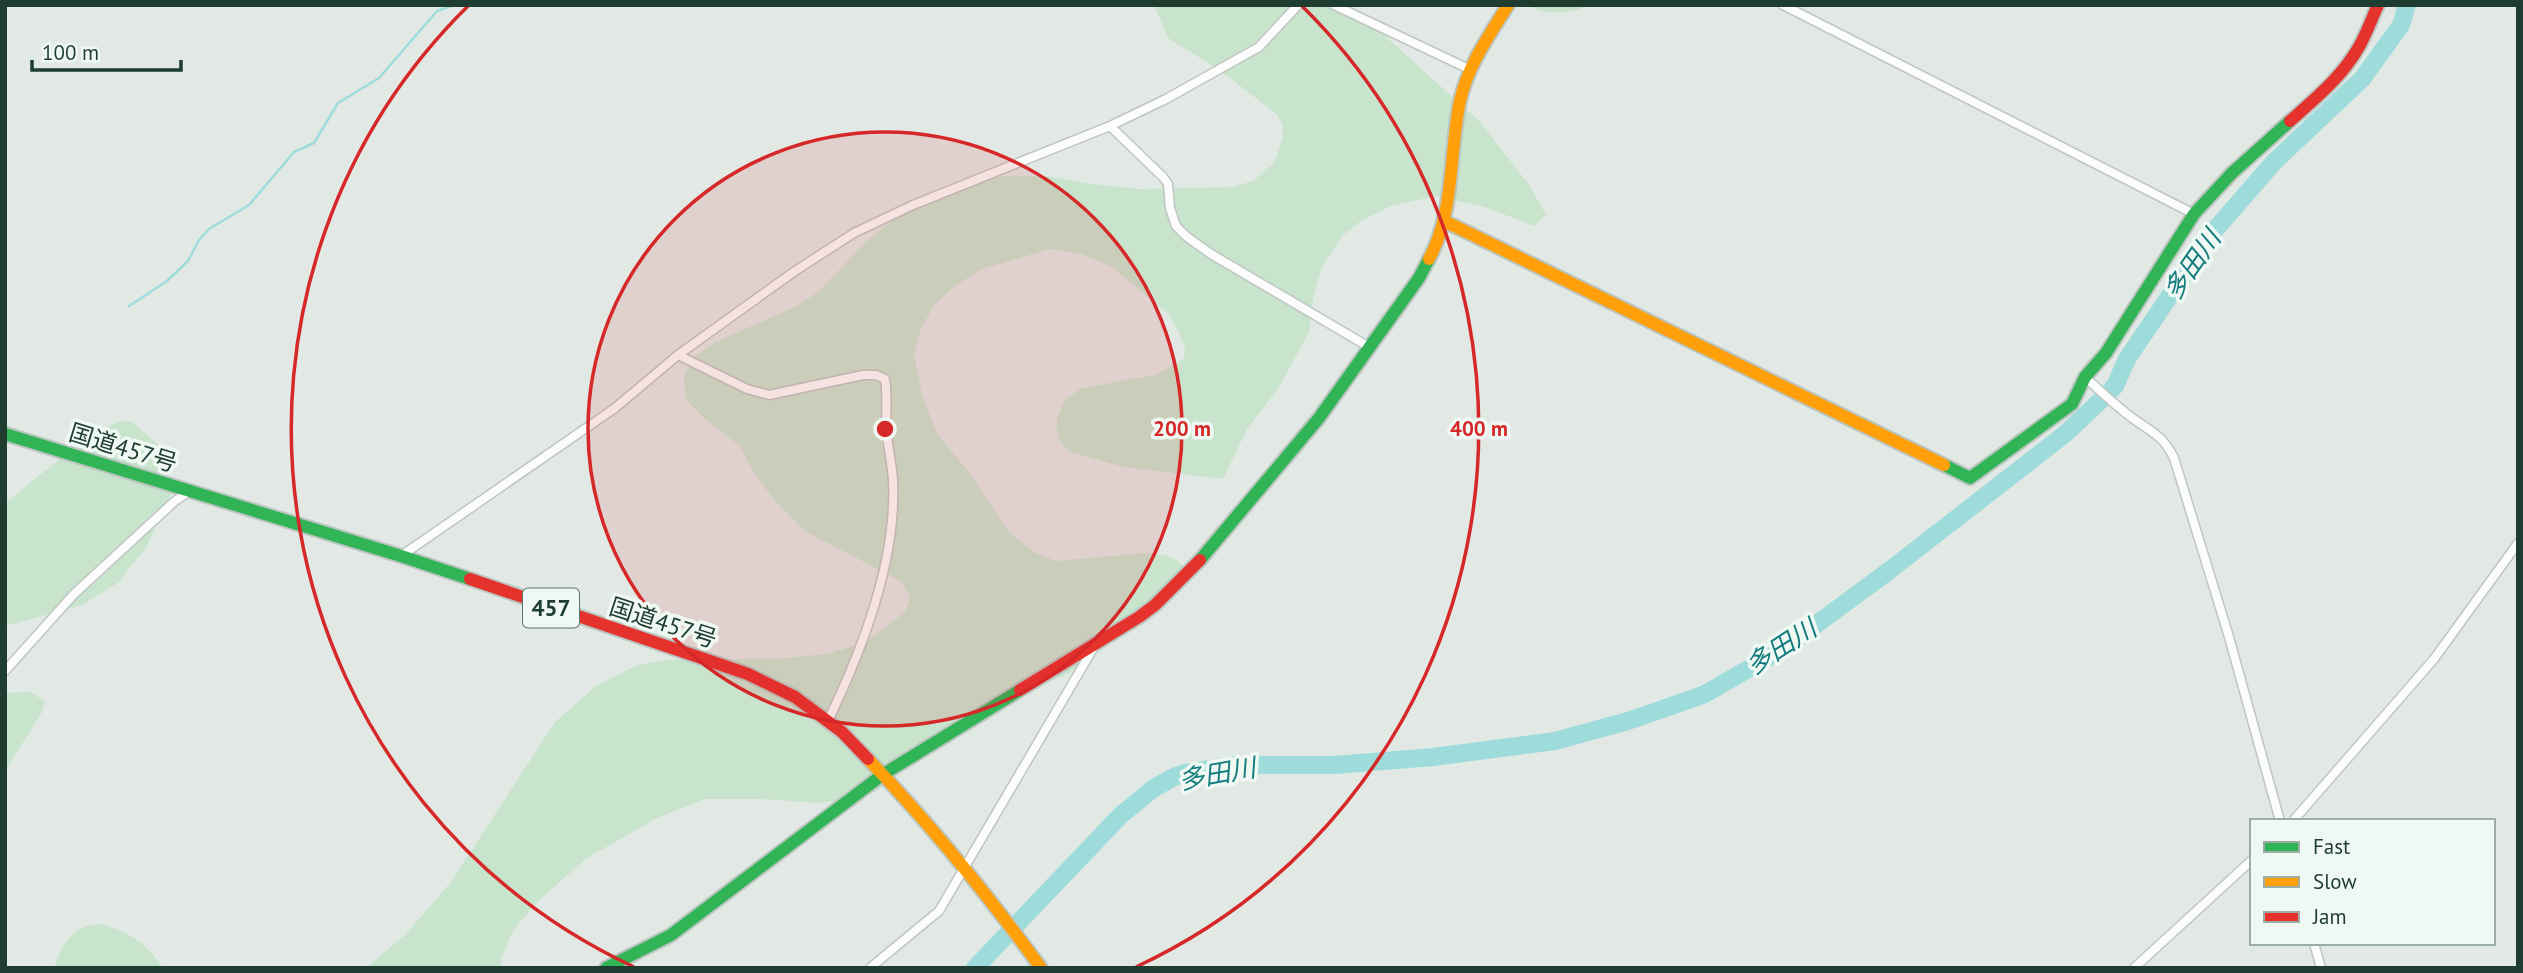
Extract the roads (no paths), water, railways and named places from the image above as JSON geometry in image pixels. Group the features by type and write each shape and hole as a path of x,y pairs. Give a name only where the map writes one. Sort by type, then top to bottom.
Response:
{"main road":[{"path":"606,968 671,935 882,775 1155,605 1203,557 1319,418 1419,278 1434,250 1444,220 1460,102 1469,69 1508,5"},
{"path":"1444,220 1970,478 2072,404 2085,377 2106,353 2194,214 2232,173 2328,89 2360,45 2378,5"},
{"name":"国道457号","path":"5,434 401,556 748,674 795,697 842,733 903,796 1008,923 1041,968"}],"street":[{"path":"401,556 615,408 678,355 795,271 876,221 1110,126 1166,99 1259,47 1298,5"},
{"path":"1334,5 1469,69"},
{"path":"1783,5 2194,214"},
{"path":"1110,126 1168,184 1176,226 1187,237 1211,254 1369,346"},
{"path":"678,355 747,389 769,395 863,375 876,375 885,379 886,430 893,482 886,558 867,626 828,721"},
{"path":"2085,377 2127,414 2157,433 2168,445 2174,458 2230,637 2279,819"},
{"path":"5,671 90,578 175,501 190,491"},
{"path":"2295,819 2425,670 2518,542"},
{"path":"870,968 939,911 1097,640"},
{"path":"2134,968 2250,862"},
{"path":"2315,945 2321,968"}],"waterway":[{"path":"129,306 167,281 188,261 199,240 209,229 249,205 294,152 314,143 338,103 379,78 437,11 454,5"},
{"name":"多田川","path":"975,968 1121,815 1154,788 1174,777 1236,765 1335,765 1433,757 1555,741 1628,721 1703,695 1783,649 2065,434 2115,386 2127,359 2213,232 2274,162 2362,79 2401,25 2407,5"}]}
